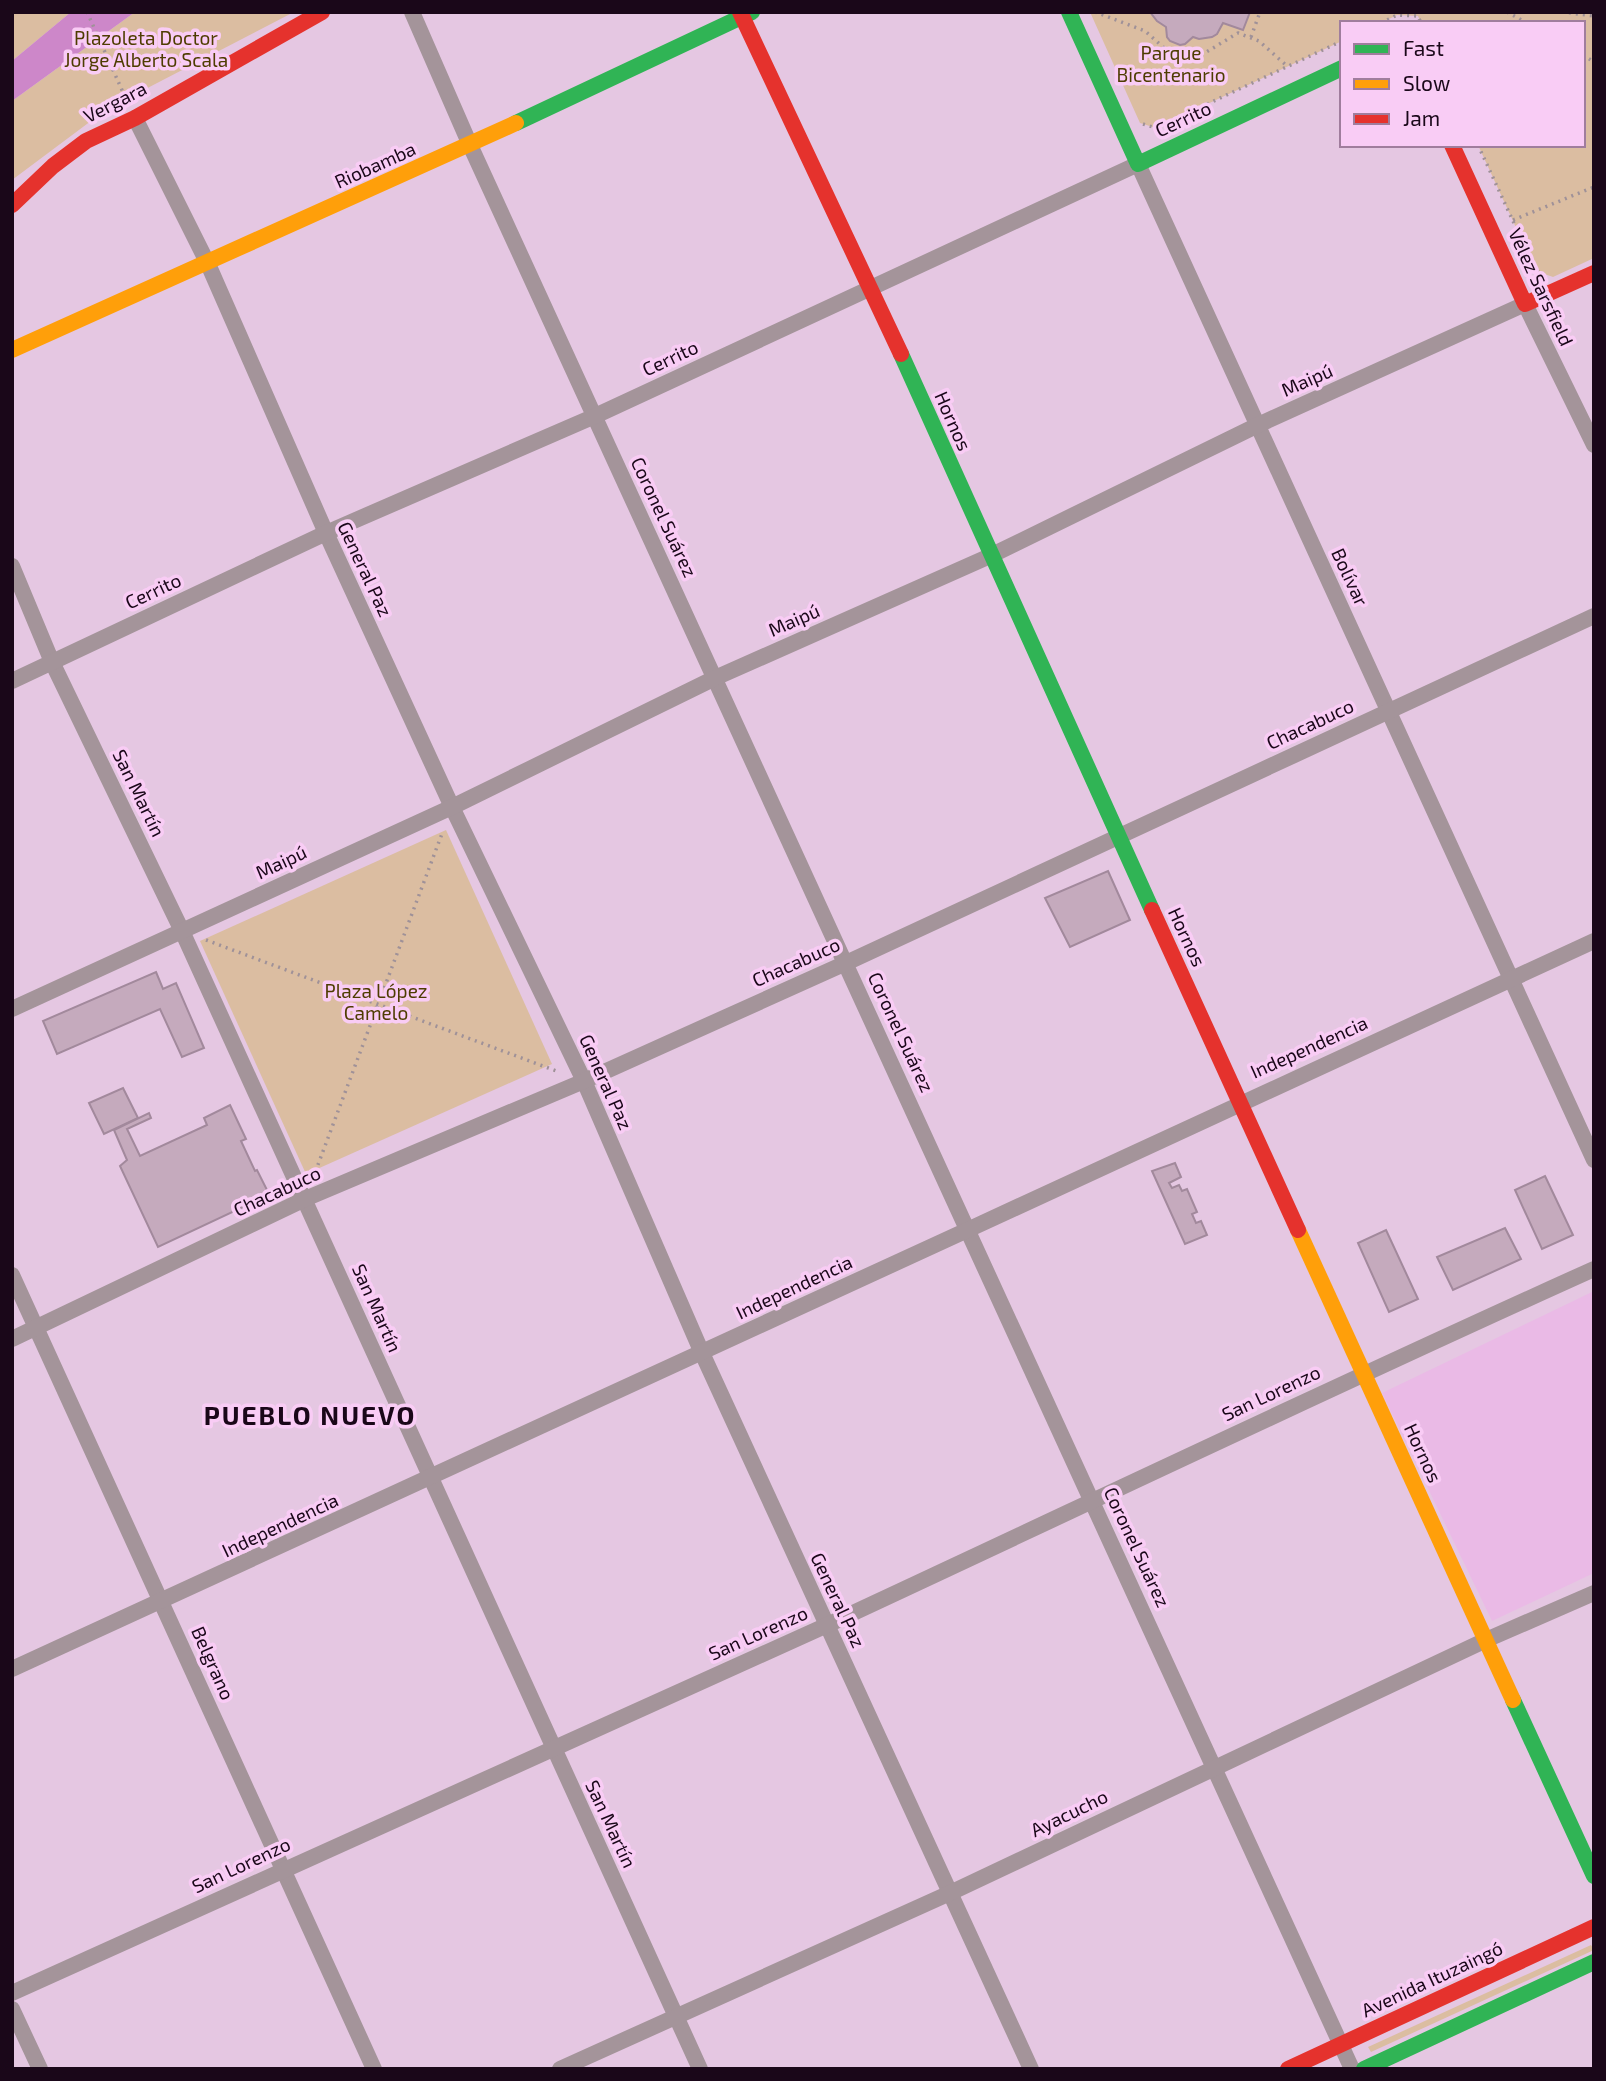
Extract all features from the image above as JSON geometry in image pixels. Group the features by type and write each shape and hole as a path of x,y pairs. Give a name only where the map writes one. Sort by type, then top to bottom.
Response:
{"street":[{"name":"Vergara","path":"12,205 53,166 86,141 135,118 322,12"},
{"name":"Coronel Suárez","path":"412,12 470,145 1352,2069"},
{"name":"Bolívar","path":"1069,12 1594,1160"},
{"name":"Riobamba","path":"12,350 470,145 745,14"},
{"name":"Hornos","path":"745,14 1594,1876"},
{"name":"Cerrito","path":"12,681 326,533 595,416 1340,69"},
{"name":"General Paz","path":"135,118 208,264 326,533 452,807 584,1081 702,1353 1031,2069"},
{"name":"Vélez Sarsfield","path":"1453,147 1594,445"},
{"name":"Maipú","path":"12,1010 452,807 715,678 990,556 1258,425 1594,273"},
{"name":"San Martín","path":"12,566 52,662 182,931 700,2069"},
{"name":"Chacabuco","path":"12,1339 305,1199 584,1081 846,963 1594,616"},
{"name":"Independencia","path":"12,1669 1594,941"},
{"name":"San Lorenzo","path":"12,1993 826,1625 1363,1373 1594,1269"},
{"name":"Belgrano","path":"12,1275 374,2069"},
{"name":"Ayacucho","path":"560,2069 950,1893 1486,1640 1594,1593"},
{"name":"Avenida Ituzaingó","path":"1288,2069 1594,1927"},
{"path":"1364,2069 1594,1962"},
{"path":"12,2009 40,2069"}],"path":[{"path":"87,12 126,99"},
{"path":"1095,12 1110,15 1145,31 1171,54 1198,57 1238,33 1259,41 1287,66"},
{"path":"1251,37 1260,12"},
{"path":"1507,12 1523,21"},
{"path":"1562,12 1594,16"},
{"path":"1386,21 1402,14 1418,16 1420,21"},
{"path":"1140,123 1156,128 1340,42"},
{"path":"1479,147 1536,271 1553,277"},
{"path":"1513,220 1594,187"},
{"path":"305,1199 380,1005 452,807"},
{"path":"182,931 584,1081"}],"shaded area":[{"path":"71,12 135,12 12,101 12,61"},
{"path":"1594,1291 1594,1573 1492,1621 1382,1393"}],"green space":[{"path":"12,12 71,12 12,61"},
{"name":"Plazoleta Doctor Jorge Alberto Scala","path":"135,12 294,12 107,109 12,180 12,101"},
{"name":"Parque Bicentenario","path":"1090,12 1594,12 1594,258 1553,277 1536,271 1479,147 1585,147 1585,21 1420,21 1418,16 1397,15 1385,21 1340,21 1340,42 1156,128 1140,123"},
{"name":"Plaza López Camelo","path":"446,830 552,1064 306,1174 200,941"},
{"path":"1591,1945 1594,1950 1371,2052 1368,2047"}],"building":[{"path":"1150,12 1250,12 1243,30 1223,23 1212,37 1193,37 1180,45 1170,41 1166,27"},
{"path":"1108,871 1130,920 1070,947 1045,898"},
{"path":"156,972 163,989 176,983 204,1048 182,1057 160,1009 57,1054 43,1021"},
{"path":"123,1088 138,1118 104,1134 89,1103"},
{"path":"230,1105 246,1139 241,1141 267,1190 264,1197 158,1247 120,1166 127,1160 114,1130 149,1113 151,1118 127,1129 140,1156 207,1125 204,1118"},
{"path":"1175,1163 1181,1177 1169,1183 1172,1188 1179,1185 1182,1191 1187,1189 1197,1212 1192,1214 1196,1223 1201,1221 1207,1235 1185,1244 1152,1171"},
{"path":"1545,1176 1573,1235 1542,1249 1515,1190"},
{"path":"1505,1228 1521,1259 1453,1290 1437,1257"},
{"path":"1386,1230 1418,1299 1389,1312 1358,1243"}],"traffic: fast":[{"path":"516,123 752,12"},
{"path":"1069,12 1138,164 1340,69"},
{"path":"901,354 1152,910"},
{"path":"1513,1700 1594,1876"},
{"path":"1364,2069 1594,1962"}],"traffic: slow":[{"path":"12,350 516,123"},
{"path":"1298,1230 1513,1700"}],"traffic: jam":[{"path":"12,205 53,166 86,141 135,118 322,12"},
{"path":"740,12 901,354"},
{"path":"1453,147 1525,304 1594,273"},
{"path":"1152,910 1298,1230"},
{"path":"1288,2069 1594,1927"}],"district":[{"name":"PUEBLO NUEVO","path":"310,1416"}]}
